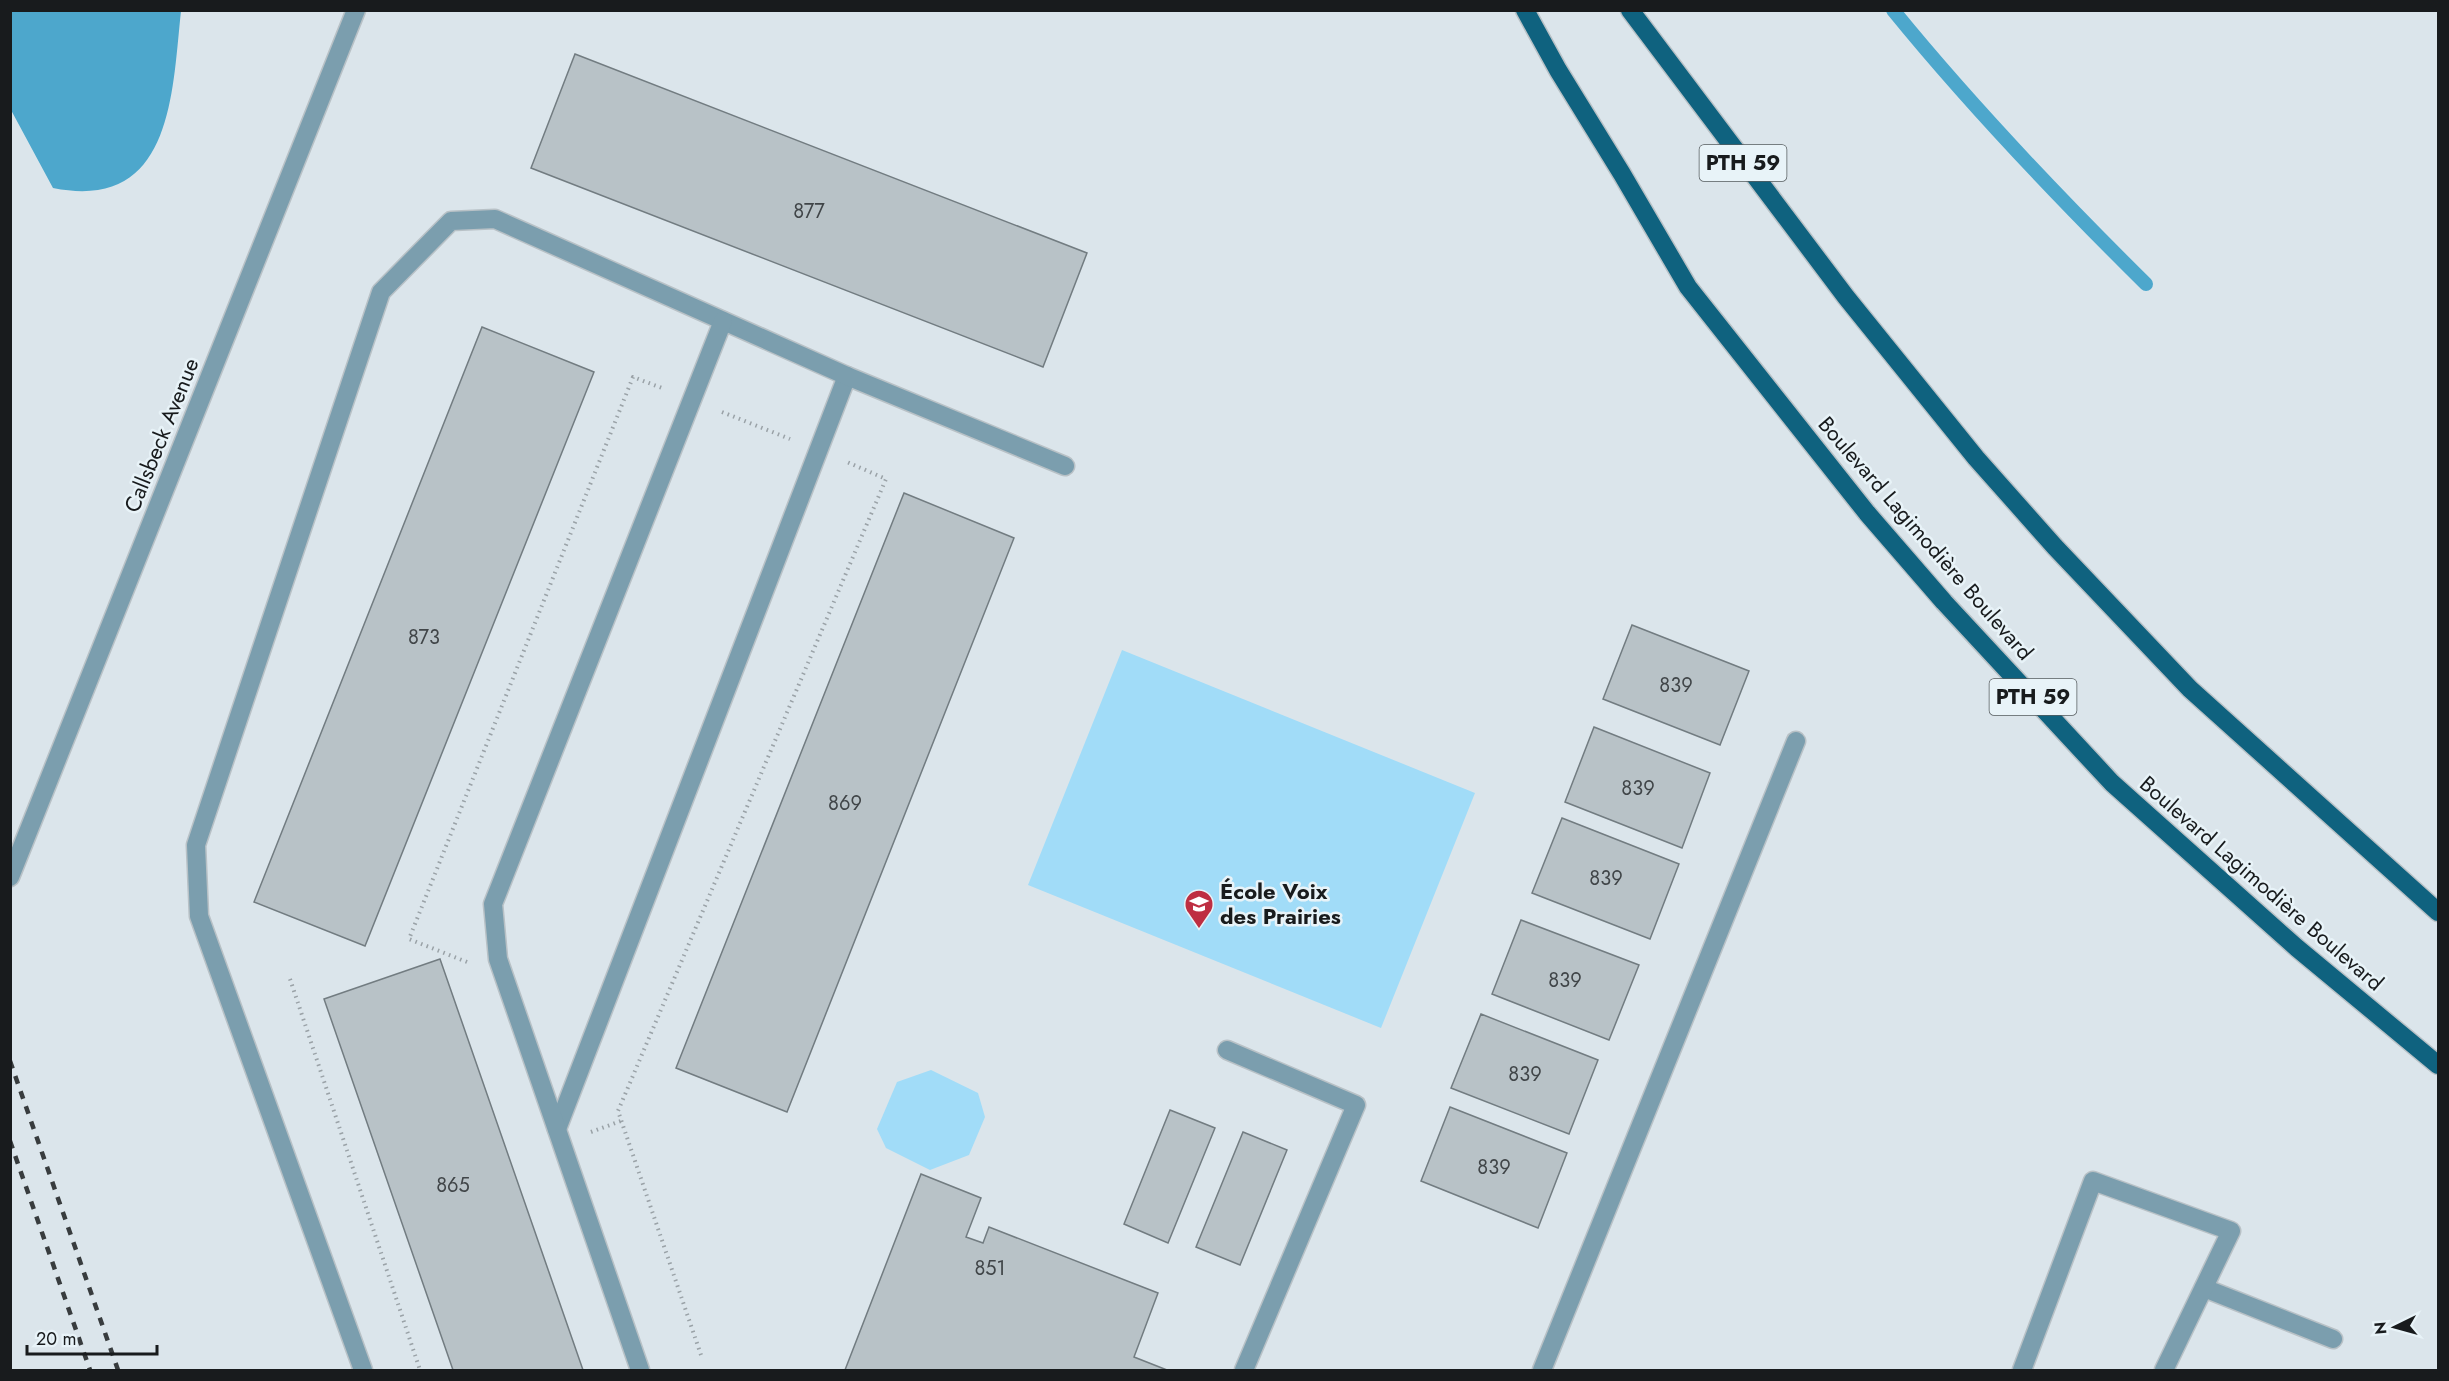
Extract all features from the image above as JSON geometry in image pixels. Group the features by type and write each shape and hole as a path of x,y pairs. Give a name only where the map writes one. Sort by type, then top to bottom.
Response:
{"main road":[{"name":"Boulevard Lagimodière Boulevard","path":"1526,10 1563,80 1622,174 1688,287 1860,504 1944,602 2112,783 2297,948 2439,1065"},
{"name":"PTH 59","path":"1630,10 1801,240 1976,458 2039,529 2190,689 2439,912"}],"street":[{"name":"Callsbeck Avenue","path":"10,877 357,10"},
{"path":"363,1371 199,916 196,845 381,292 451,221 495,219 848,376 1065,466"},
{"path":"640,1371 498,958 493,904 723,321"},
{"path":"557,1130 848,376"},
{"path":"1542,1371 1796,741"},
{"path":"1227,1050 1356,1105 1244,1371"},
{"path":"2022,1371 2093,1181 2231,1231 2164,1371"},
{"path":"2204,1288 2333,1339"}],"path":[{"path":"290,979 420,1371"}],"shaded area":[{"path":"10,11 181,11 174,77 159,139 144,164 122,182 93,191 53,188 11,110"},
{"path":"1122,650 1475,793 1381,1028 1028,885"},
{"path":"931,1070 978,1093 985,1117 969,1155 930,1170 886,1148 877,1129 897,1082"}],"building":[{"path":"575,54 1087,253 1043,367 531,168"},
{"path":"482,327 594,372 365,946 254,902"},
{"path":"904,493 1014,538 787,1112 676,1068"},
{"path":"1632,625 1749,671 1720,745 1603,699"},
{"path":"1594,727 1710,773 1682,848 1565,802"},
{"path":"1562,818 1679,864 1650,939 1532,893"},
{"path":"1521,920 1639,965 1609,1040 1492,994"},
{"path":"440,959 583,1370 453,1370 324,999"},
{"path":"1481,1014 1598,1060 1569,1134 1451,1088"},
{"path":"1450,1107 1567,1153 1538,1228 1421,1181"},
{"path":"1170,1110 1215,1128 1168,1243 1124,1224"},
{"path":"1243,1132 1287,1150 1240,1265 1196,1247"},
{"path":"921,1174 981,1198 966,1237 983,1243 989,1227 1158,1293 1134,1357 1167,1370 845,1370"}],"waterway":[{"path":"1893,10 1953,82 2016,151 2146,284"}],"railway":[{"path":"10,1061 118,1370"},
{"path":"10,1141 90,1370"}],"place":[{"name":"École Voix des Prairies","path":"1199,930"}]}
